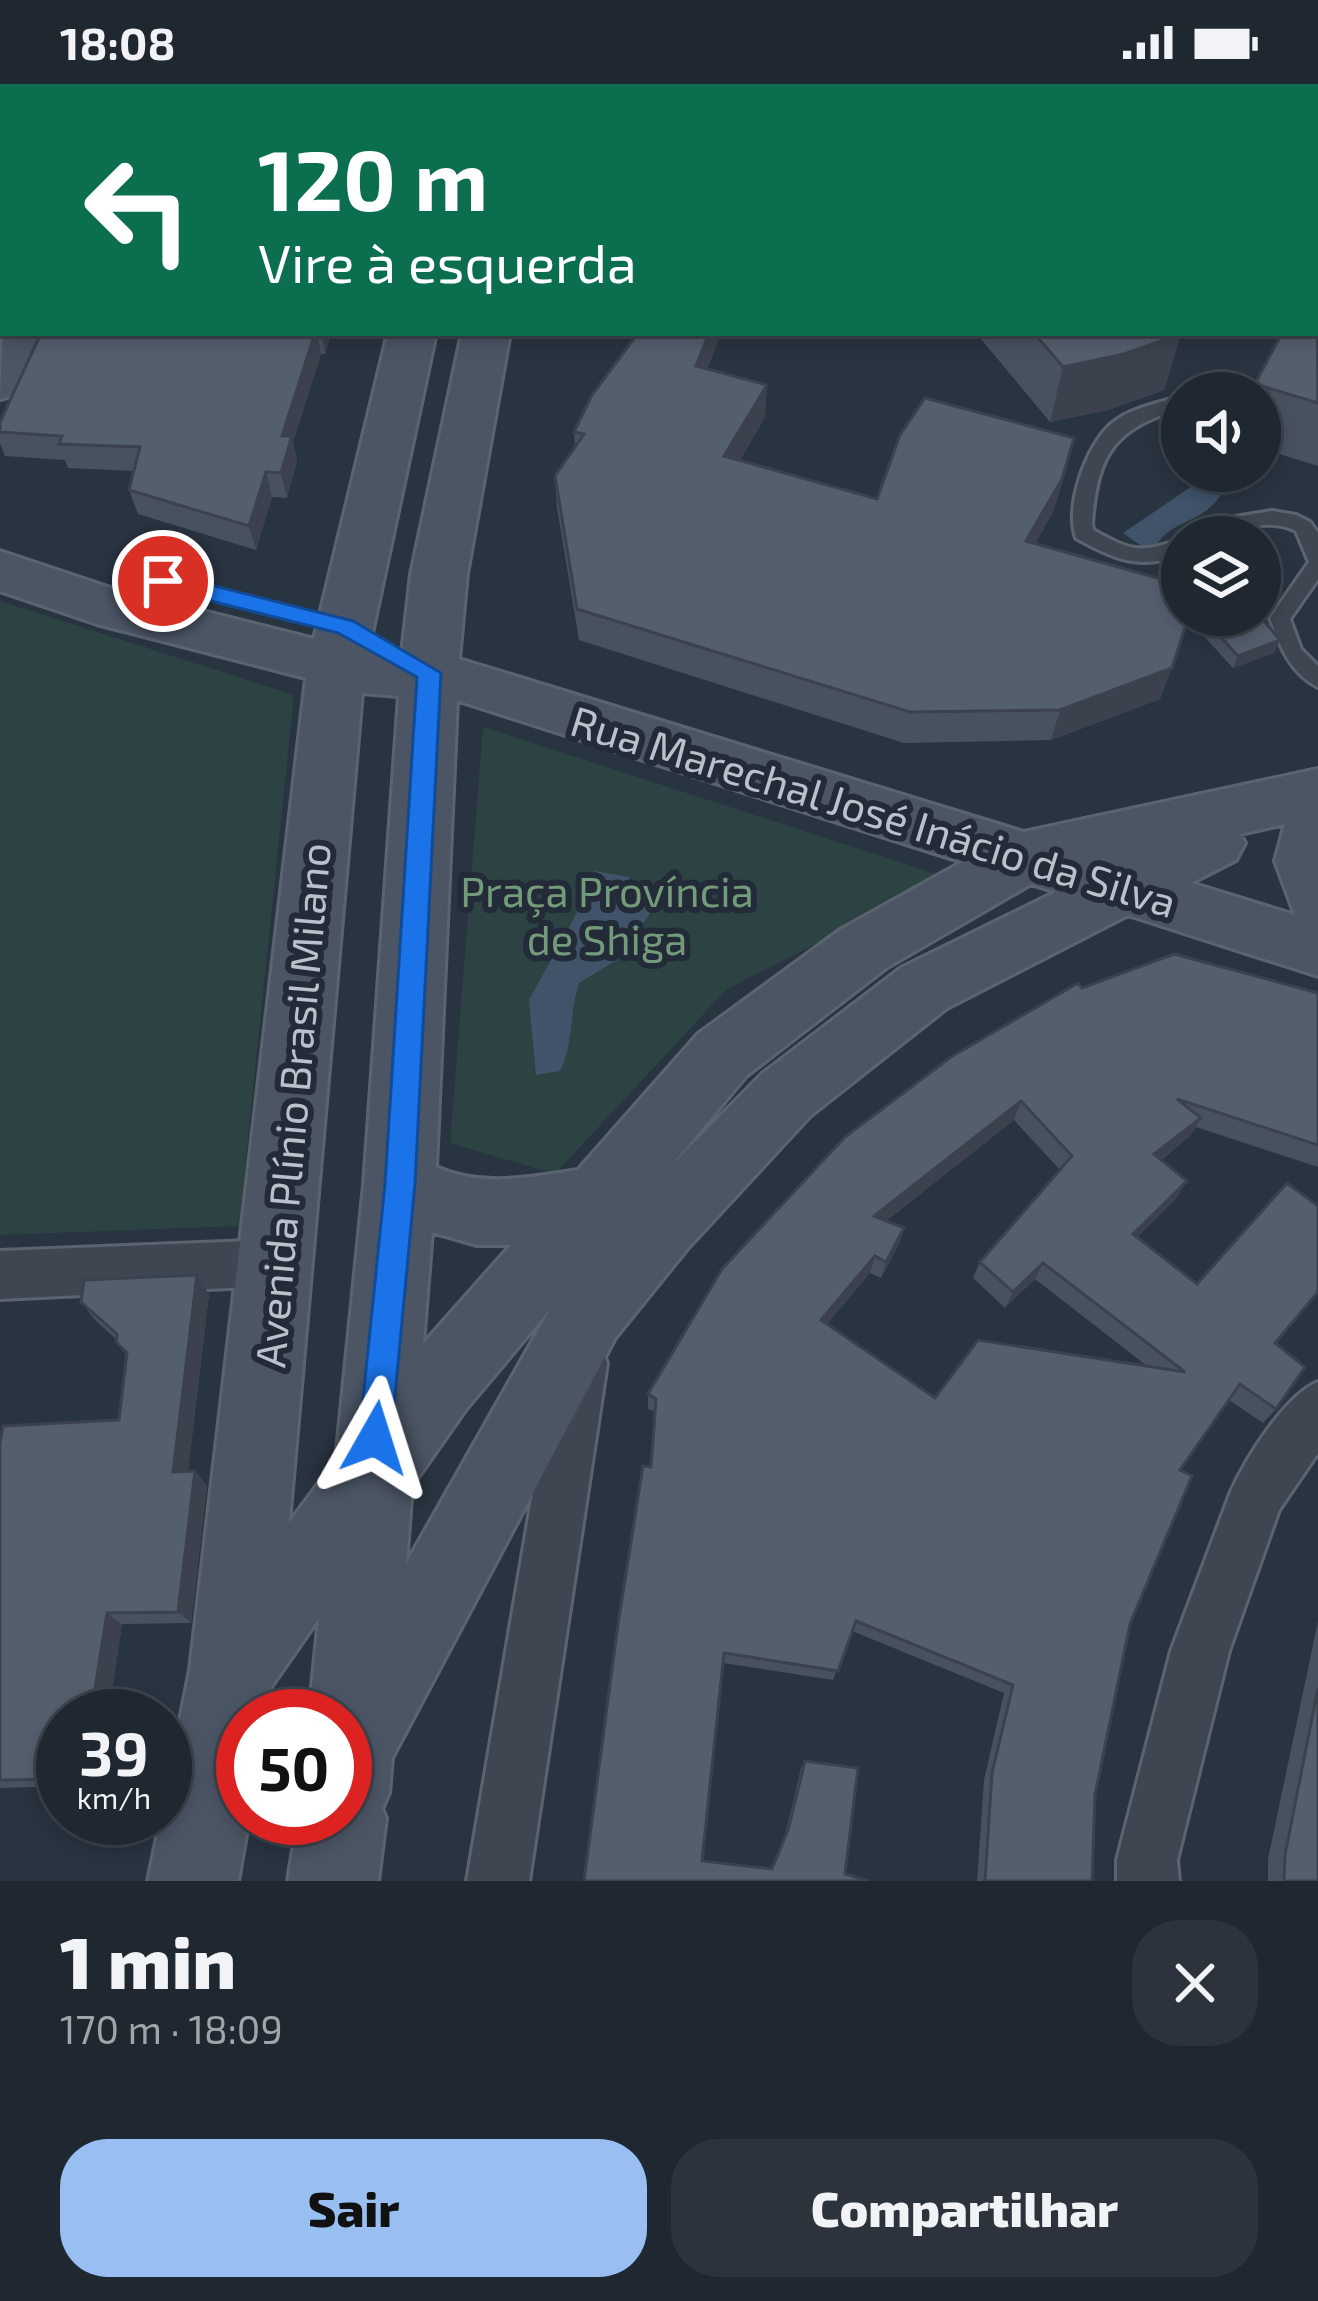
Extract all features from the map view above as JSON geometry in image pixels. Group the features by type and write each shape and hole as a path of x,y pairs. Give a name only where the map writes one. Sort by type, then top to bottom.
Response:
{"main road":[{"path":"0,382 21,336"},
{"name":"Avenida Plínio Brasil Milano","path":"193,1881 232,1670 341,645 411,336"},
{"path":"354,1689 400,1184 429,673 439,574 485,336"},
{"path":"0,530 163,581 341,645"},
{"path":"0,570 97,604 341,645"},
{"name":"Rua Marechal José Inácio da Silva","path":"341,645 378,676 429,673 1318,949"},
{"path":"232,1670 439,1383 722,1055 863,949 1027,856 1318,794"},
{"path":"372,1735 589,1313 661,1225 786,1094 924,988 1120,886 1318,794"},
{"path":"1318,818 1306,861 1318,897"},
{"path":"400,1184 447,1209 489,1216 601,1199"},
{"path":"333,1881 338,1845"}],"street":[{"path":"0,1275 273,1263"},
{"path":"498,1881 589,1313"},
{"path":"1148,1881 1148,1860 1200,1651 1258,1494 1318,1408"}],"lane":[{"path":"1161,409 1132,418 1111,435 1080,513 1083,533 1126,557 1149,562 1161,556"},
{"path":"1281,521 1302,525 1316,540 1318,562 1280,618 1292,652 1318,679"}],"green space":[{"path":"0,601 294,695 239,1226 0,1235"},
{"name":"Praça Província de Shiga","path":"483,727 946,877 726,990 555,1174 450,1143"}],"water":[{"path":"1183,492 1222,492 1196,516 1161,516 1161,539 1156,545 1143,547 1123,533"},
{"path":"595,871 629,877 629,890 652,910 620,958 579,983 560,1071 536,1075 529,1000"}],"building":[{"path":"40,336 314,336 282,436 292,436 281,473 266,472 249,526 129,490 140,447 59,444 62,436 0,432 0,422"},
{"path":"636,336 708,336 696,366 767,385 724,456 877,499 900,435 925,398 1074,438 1062,479 1026,541 1161,579 1161,636 1182,636 1172,668 1060,710 910,712 577,609 555,476 584,434 574,432 592,395"},
{"path":"1037,336 1175,336 1124,354 1063,367"},
{"path":"1280,336 1317,336 1318,403 1281,392 1281,372 1261,372"},
{"path":"1220,636 1277,636 1280,640 1238,656"},
{"path":"1174,954 1318,993 1318,1145 1177,1099 1201,1118 1154,1154 1187,1181 1133,1234 1197,1284 1287,1183 1318,1206 1318,1292 1275,1343 1305,1367 1276,1409 1240,1384 1180,1470 1192,1476 1130,1624 1095,1795 1092,1881 985,1881 992,1773 1013,1685 856,1621 838,1671 724,1653 702,1861 772,1869 788,1830 805,1761 858,1768 845,1874 869,1881 584,1881 643,1466 651,1467 656,1399 648,1394 722,1269 845,1137 951,1057 1078,983 1082,988","holes":["1021,1101 1072,1156 980,1262 1013,1292 1043,1263 1185,1372 978,1340 935,1398 821,1320 875,1256 886,1262 904,1228 874,1216"]},
{"path":"197,1275 173,1472 195,1471 178,1612 107,1613 95,1689 36,1689 36,1779 0,1780 3,1426 119,1420 127,1353 116,1342 117,1334 81,1302 84,1280"},
{"path":"1318,1688 1318,1881 1284,1881 1285,1855"}],"route":[{"path":"163,581 345,627 388,646 429,673 400,1184 375,1438"}]}
